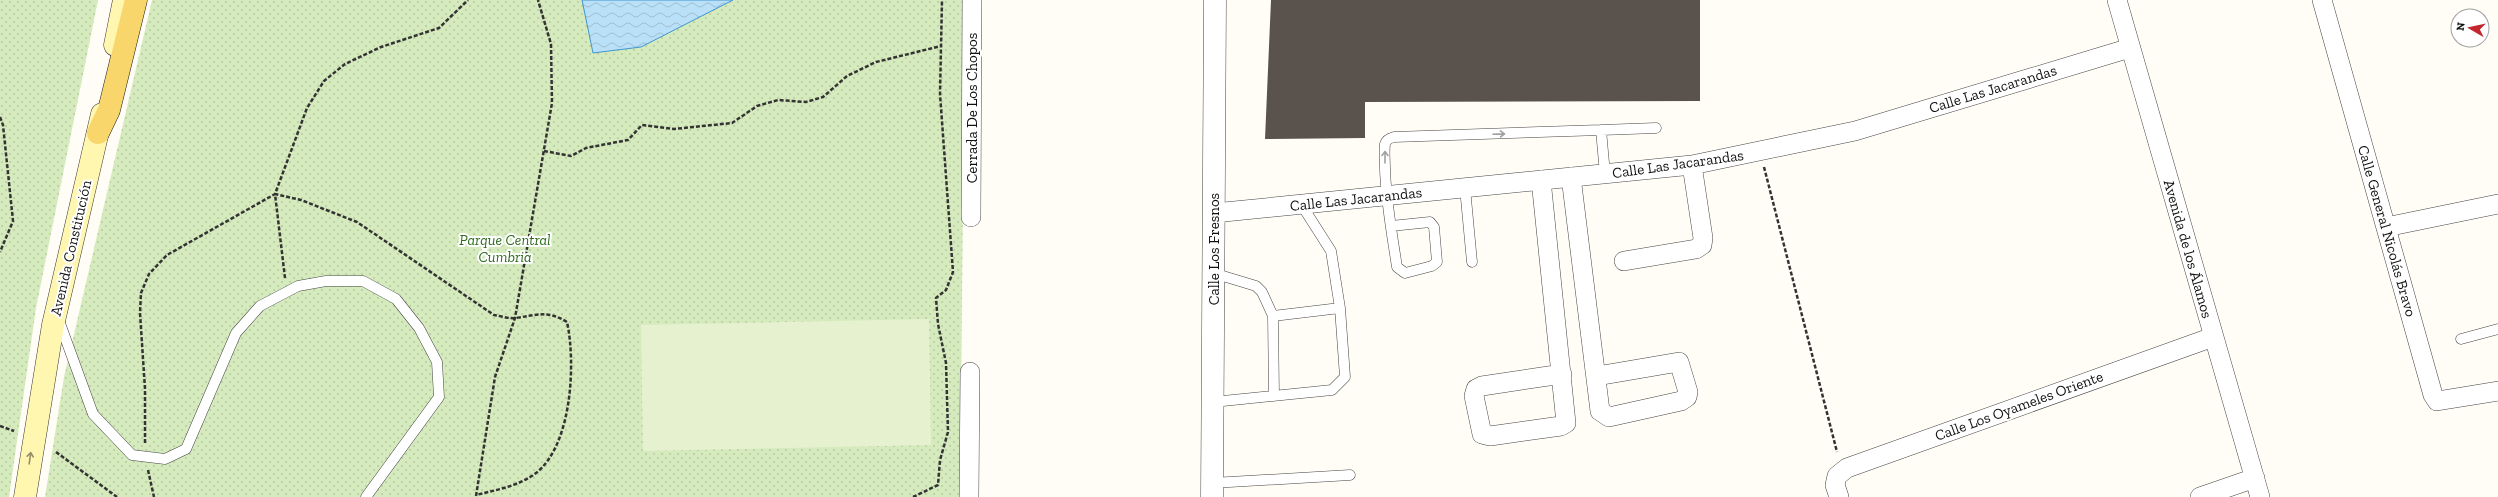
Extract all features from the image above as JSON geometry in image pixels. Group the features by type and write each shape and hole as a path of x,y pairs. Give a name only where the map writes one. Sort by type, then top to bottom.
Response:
{"main road":[{"name":"Avenida Constitución","path":"25,497 34,431 56,313 98,133 124,0"},
{"path":"98,133 109,110 136,0"}],"street":[{"name":"Cerrada De Los Chopos","path":"971,217 972,0"},
{"name":"Calle Los Fresnos","path":"1212,490 1215,0"},
{"name":"Avenida de los Álamos","path":"2117,0 2260,497"},
{"name":"Calle General Nicolás Bravo","path":"2322,0 2433,395 2437,401 2498,392"},
{"name":"Calle Las Jacarandas","path":"1214,213 1692,165 1855,131 2130,48"},
{"path":"1624,261 1696,249 1702,246 1703,238 1692,165"},
{"path":"1571,177 1597,376 1600,411 1603,416 1609,417 1681,401 1687,397 1688,392 1679,362 1597,376"},
{"path":"1541,180 1562,374 1566,423 1561,426 1490,436 1482,434 1474,396 1476,389 1482,386 1562,374"},
{"path":"2386,227 2498,204"},
{"name":"Calle Los Oyameles Oriente","path":"1845,469 2214,337"},
{"path":"969,497 970,372"},
{"path":"1839,497 1835,485 1837,476 1845,469"},
{"path":"2200,497 2255,478"}],"lane":[{"path":"1390,226 1430,222 1434,227 1437,262 1432,266 1405,272 1397,267 1390,226 1386,196 1385,143 1394,137 1656,128"},
{"path":"1601,130 1605,174"},
{"path":"1465,188 1472,262"},
{"path":"1213,402 1332,390 1345,377 1340,308 1331,251 1301,204"},
{"path":"1213,273 1256,286 1262,292 1273,316 1274,396"},
{"path":"56,313 93,414 132,455 165,459 186,449 236,333 260,306 298,286 326,281 363,281 396,299 420,328 437,362 439,397 366,497"},
{"path":"1273,316 1340,308"},
{"path":"2461,339 2498,329"},
{"path":"1212,490 1350,476"}],"path":[{"path":"298,286 285,279 275,194 308,108 324,81 345,64 381,47 439,28 468,0"},
{"path":"154,497 145,457 145,389 140,313 141,293 150,274 167,255 275,194 301,200 357,222 494,315 515,318 532,314 548,313 567,322 572,345 569,402 562,434 551,458 536,473 523,481 476,496 495,377 515,318 552,103 551,44 538,0"},
{"path":"913,497 938,485 940,460 948,432 946,363 938,324 936,298 946,290 953,272 940,94 942,0"},
{"path":"544,151 571,156 586,148 628,140 642,125 674,129 732,123 757,106 778,100 806,102 823,97 847,76 876,62 941,46"},
{"path":"0,117 3,125 13,221 0,252"},
{"path":"1760,152 1845,469"},
{"path":"0,426 14,431"},
{"path":"56,452 117,497"}],"green space":[{"path":"0,0 98,0 36,308 9,497 0,497"},
{"name":"Parque Central Cumbria","path":"152,0 965,0 960,497 45,497 64,377"},
{"path":"929,319 931,445 643,451 641,325"}],"water":[{"path":"582,0 733,0 641,47 593,53"}],"building":[{"path":"1271,0 1700,0 1700,101 1365,102 1365,138 1265,139"}]}
